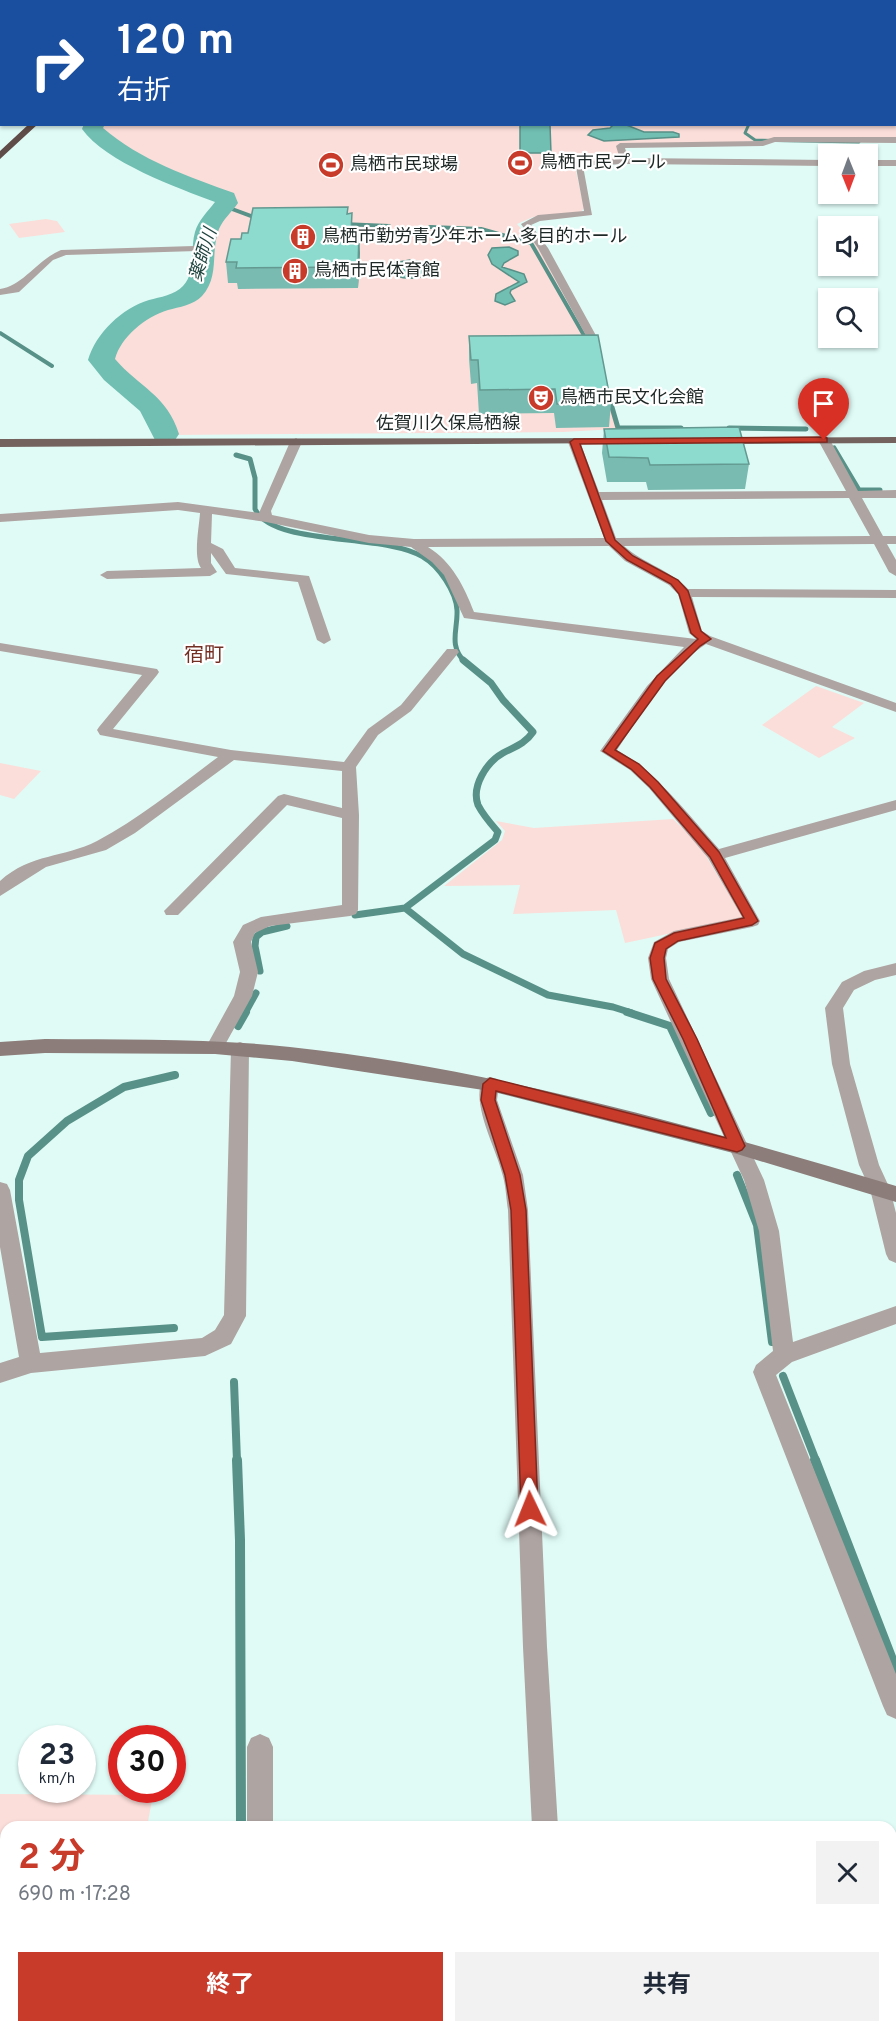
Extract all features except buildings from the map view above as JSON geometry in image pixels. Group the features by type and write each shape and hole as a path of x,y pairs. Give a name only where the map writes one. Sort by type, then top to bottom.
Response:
{"highway":[{"path":"0,156 32,126"}],"main road":[{"path":"705,441 896,440"},
{"name":"佐賀川久保鳥栖線","path":"0,443 634,441"}],"street":[{"path":"625,161 620,146 764,143 774,139 896,140"},
{"path":"594,341 543,248 526,224 538,218 589,213 578,164 625,161 818,163"},
{"path":"878,163 896,163"},
{"path":"0,292 15,291 50,258 64,252 194,249"},
{"path":"824,440 896,572"},
{"path":"266,518 266,511 296,442"},
{"path":"574,442 611,541 630,558 674,582 684,593 696,633 701,641"},
{"path":"594,496 896,494"},
{"path":"0,518 167,506 206,509 266,518 369,539 414,543 896,540"},
{"path":"107,575 210,572 204,563 206,509"},
{"path":"414,543 438,558 447,569 469,615 701,641 896,708"},
{"path":"203,544 218,552 231,571 304,579 324,640"},
{"path":"684,593 896,594"},
{"path":"701,641 661,678 608,751 635,767 654,785 715,855 752,921 674,937 660,946 657,958 660,979 754,1180 769,1231 784,1355"},
{"path":"0,647 152,672 104,730 105,732 231,755 348,767"},
{"path":"348,767 373,732 406,708 452,652"},
{"path":"0,891 13,878 40,863 100,846 129,829 231,755"},
{"path":"215,1047 243,996 249,972 242,942 249,929 267,921 350,909 351,815 348,767"},
{"path":"172,910 284,799 351,815"},
{"path":"715,855 896,805"},
{"path":"896,969 870,975 848,986 834,1008 841,1064 869,1165 888,1191 896,1254"},
{"path":"0,1049 45,1046 215,1047 292,1054 490,1084 737,1146 888,1191"},
{"path":"0,1373 31,1363 205,1347 223,1337 235,1317 240,1049"},
{"path":"490,1084 488,1100 513,1175 519,1210 535,1647 545,1821"},
{"path":"0,1190 8,1278 31,1363"},
{"path":"895,1702 764,1372 784,1355 896,1315"},
{"path":"260,1747 261,1821"}],"shaded area":[{"path":"99,126 896,126 896,138 617,145 622,159 574,162 584,208 581,212 533,217 517,224 539,248 590,344 599,343 616,429 563,432 171,435 160,409 106,355 107,349 116,337 130,325 156,311 189,300 199,291 205,277 211,232 231,202 228,196 176,176 143,160 98,129"},
{"path":"520,126 550,126 551,153 520,153"},
{"path":"629,126 644,132 673,132 679,134 679,137 604,141 588,135 593,130"},
{"path":"46,219 57,221 65,232 19,238 9,224"},
{"path":"509,247 518,251 518,255 504,263 502,267 524,274 527,282 511,290 510,293 515,301 505,305 495,301 496,294 519,282 492,264 488,255 492,248"},
{"path":"410,260 427,263 433,270 417,278 404,278 387,270 393,263"},
{"path":"816,686 864,703 832,727 855,738 819,758 762,725"},
{"path":"0,763 41,771 14,799 0,795"},
{"path":"673,819 699,844 743,918 625,943 616,910 513,914 520,885 444,886 502,840 505,831 496,821 534,828"},
{"path":"0,1794 18,1794 18,1803 96,1803 96,1795 108,1795 108,1803 152,1803 148,1821 0,1821"}],"waterway":[{"name":"薬師川","path":"94,126 92,129 110,145 172,178 226,198 227,203 207,229 202,271 193,291 178,300 150,308 135,317 113,337 103,352 101,360 150,405 159,417 165,434"},
{"path":"748,126 745,133 755,140 859,142"},
{"path":"224,206 259,219"},
{"path":"342,224 389,226"},
{"path":"430,227 481,229 531,243 589,344"},
{"path":"0,333 52,366"},
{"path":"609,397 618,428 681,428"},
{"path":"729,428 806,429"},
{"path":"834,448 859,490 880,490"},
{"path":"236,455 250,459 255,478 255,509 266,521 306,535 406,550 429,561 441,573 454,595 457,610 455,643 464,661"},
{"path":"405,908 495,840 498,832 485,816 476,798 479,783 491,762 523,742 533,732 503,700 491,683 464,661"},
{"path":"355,915 405,908"},
{"path":"405,908 463,954 548,995 613,1007 632,1013"},
{"path":"260,971 255,946 256,937 262,932 287,926"},
{"path":"245,1013 256,993"},
{"path":"238,1026 246,1012"},
{"path":"627,1012 670,1026 711,1113"},
{"path":"174,1328 42,1337 19,1200 19,1180 28,1156 67,1121 124,1087 175,1075"},
{"path":"737,1175 757,1225 772,1342"},
{"path":"783,1376 816,1461"},
{"path":"234,1382 237,1461"},
{"path":"237,1460 240,1540 241,1821"},
{"path":"815,1460 896,1670"}],"place":[{"name":"鳥栖市民プール","path":"520,163"},
{"name":"鳥栖市民球場","path":"331,165"},
{"name":"鳥栖市勤労青少年ホーム多目的ホール","path":"303,237"},
{"name":"鳥栖市民体育館","path":"295,271"},
{"name":"鳥栖市民文化会館","path":"541,398"}],"district":[{"name":"宿町","path":"204,656"}],"route":[{"path":"530,1509 519,1210 513,1175 488,1100 490,1084 737,1146 690,1039 660,979 657,958 660,946 674,937 752,921 715,855 654,785 635,767 608,751 661,678 696,644 705,639 696,633 684,593 674,582 630,558 611,541 574,442 824,440"}]}
